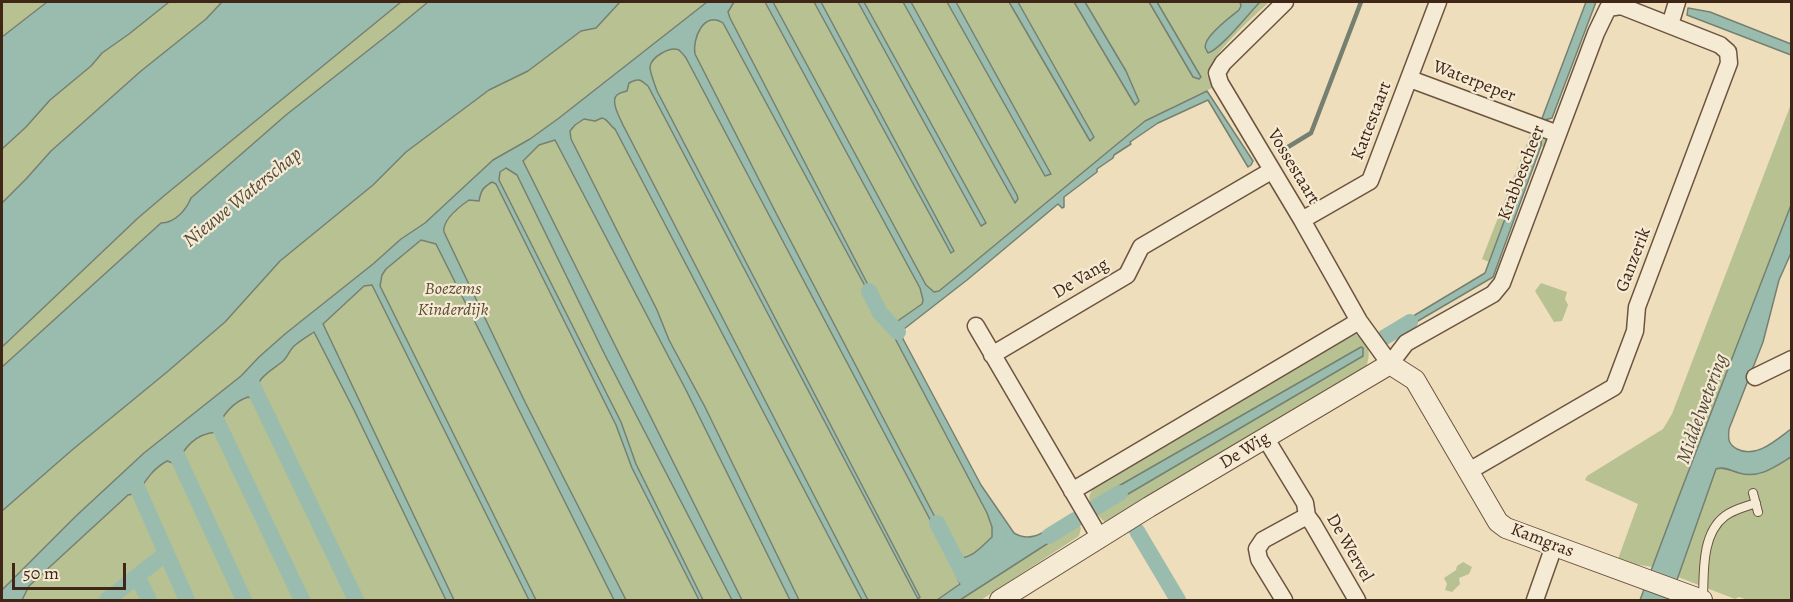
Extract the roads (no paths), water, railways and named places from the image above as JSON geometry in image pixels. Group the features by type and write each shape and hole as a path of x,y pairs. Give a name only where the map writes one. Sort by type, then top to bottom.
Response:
{"street":[{"name":"Vossestaart","path":"1285,2 1223,63 1217,74 1220,83 1359,321 1390,364"},
{"name":"Kattestaart","path":"1302,220 1370,181 1438,2"},
{"path":"1670,25 1677,2"},
{"name":"Krabbescheer","path":"1390,364 1406,344 1493,294 1502,283 1596,33 1608,8 1621,6 1670,25"},
{"name":"Ganzerik","path":"1469,471 1614,387 1635,331 1637,307 1729,63 1728,52 1720,45 1670,25"},
{"name":"Waterpeper","path":"1410,79 1558,134"},
{"name":"De Vang","path":"992,355 1127,275 1142,247 1271,171"},
{"path":"1072,490 1359,321"},
{"path":"976,326 1100,538"},
{"path":"1755,377 1791,359"},
{"name":"Kamgras","path":"1390,364 1415,380 1498,522 1506,528 1692,598"},
{"name":"De Wig","path":"1000,600 1390,364"},
{"name":"De Wervel","path":"1266,439 1305,503 1307,516 1314,524 1357,600"},
{"name":"De Wervel","path":"1284,600 1258,559 1257,549 1263,540 1307,516"},
{"path":"1535,600 1554,546"}],"lane":[{"path":"1692,598 1709,540 1716,526 1724,517 1737,509 1757,508 1753,493"}],"water":[{"path":"47,2 169,2 102,53 91,66 50,100 2,149 2,37"},
{"path":"222,2 401,2 138,218 2,347 2,203 51,151 141,71 206,19"},
{"name":"Nieuwe Waterschap","path":"428,2 620,2 596,28 581,31 528,71 489,90 406,152 373,185 280,261 225,322 2,511 2,367 161,223 171,221 179,215 191,198 286,115"},
{"path":"707,2 734,2 728,12 730,18 880,308 878,310 723,23 710,20 705,23 695,41 695,54 948,542 943,544 686,58 679,50 666,51 651,63 651,72 657,91 920,597 918,599 648,86 637,80 629,83 627,91 619,93 615,98 618,114 868,600 862,600 615,129 602,118 595,121 584,119 575,125 570,131 571,139 799,600 790,600 686,390 555,140 539,145 523,161 742,600 732,600 605,355 517,175 506,168 500,172 499,180 621,422 636,464 703,600 699,600 632,468 616,425 496,184 492,182 482,190 479,201 469,200 452,214 444,227 444,232 525,402 626,600 614,600 436,244 421,240 386,269 380,286 536,600 529,600 372,285 364,286 323,324 454,600 446,600 314,332 294,346 284,360 263,377 257,386 254,399 248,397 232,406 224,415 216,432 202,435 192,442 176,464 167,461 158,467 138,493 128,495 29,586 22,600 2,600 2,590 76,516 144,453 241,376 285,334 401,239 425,223 493,160 530,139 559,118"},
{"path":"765,2 773,2 926,285 934,292 939,291 1145,121 1207,91 1253,161 1248,167 1208,100 1158,123 1130,142 1131,144 1114,155 1097,169 1097,172 1064,197 1064,207 1058,204 904,329 902,337 981,485 1014,533 1027,537 1033,536 1045,532 1062,521 1068,527 1067,531 960,600 937,600 960,584 953,559 960,559 979,549 992,537 992,527 987,513 889,327 922,304 920,288"},
{"path":"814,2 821,2 954,251 951,253"},
{"path":"858,2 864,2 986,223 981,226"},
{"path":"903,2 911,2 1017,195 1018,199 1015,203"},
{"path":"947,2 956,2 1051,174 1045,176"},
{"path":"1009,2 1018,2 1094,137 1090,141"},
{"path":"1074,2 1085,2 1126,71 1139,101 1135,105"},
{"path":"1149,2 1157,2 1201,77 1199,79 1193,77"},
{"path":"1240,2 1260,2 1227,38 1208,53 1205,46 1208,39 1220,25 1239,10"},
{"path":"1586,2 1596,2 1552,118 1541,121"},
{"path":"1688,8 1710,12 1791,44 1791,55 1687,15"},
{"path":"1536,135 1542,135 1541,146 1493,277 1394,335 1390,330 1485,273"},
{"path":"1791,205 1791,253 1779,280 1763,342 1729,429 1729,441 1737,449 1751,452 1766,447 1791,429 1791,457 1760,473 1746,474 1725,468 1716,469 1671,600 1640,600 1679,496"},
{"path":"1361,347 1363,356 1106,507 1103,506 1101,499 1103,495"},
{"path":"1148,539 1185,600 1172,600 1141,547 1142,543"}],"waterway":[{"path":"1288,147 1311,133 1361,2"},
{"path":"869,291 880,313 898,332"},
{"path":"1385,337 1410,322"},
{"path":"250,380 356,600"},
{"path":"212,411 302,600"},
{"path":"173,447 244,600"},
{"path":"133,478 187,600"},
{"path":"1096,507 1120,493"},
{"path":"1049,536 1075,520"},
{"path":"937,523 965,577"},
{"path":"1137,531 1178,600"},
{"path":"107,600 165,554"},
{"path":"137,576 149,600"}],"park label":[{"name":"Boezems Kinderdijk","path":"453,300"}],"water label":[{"name":"Middelwetering","path":"1703,409"}]}
